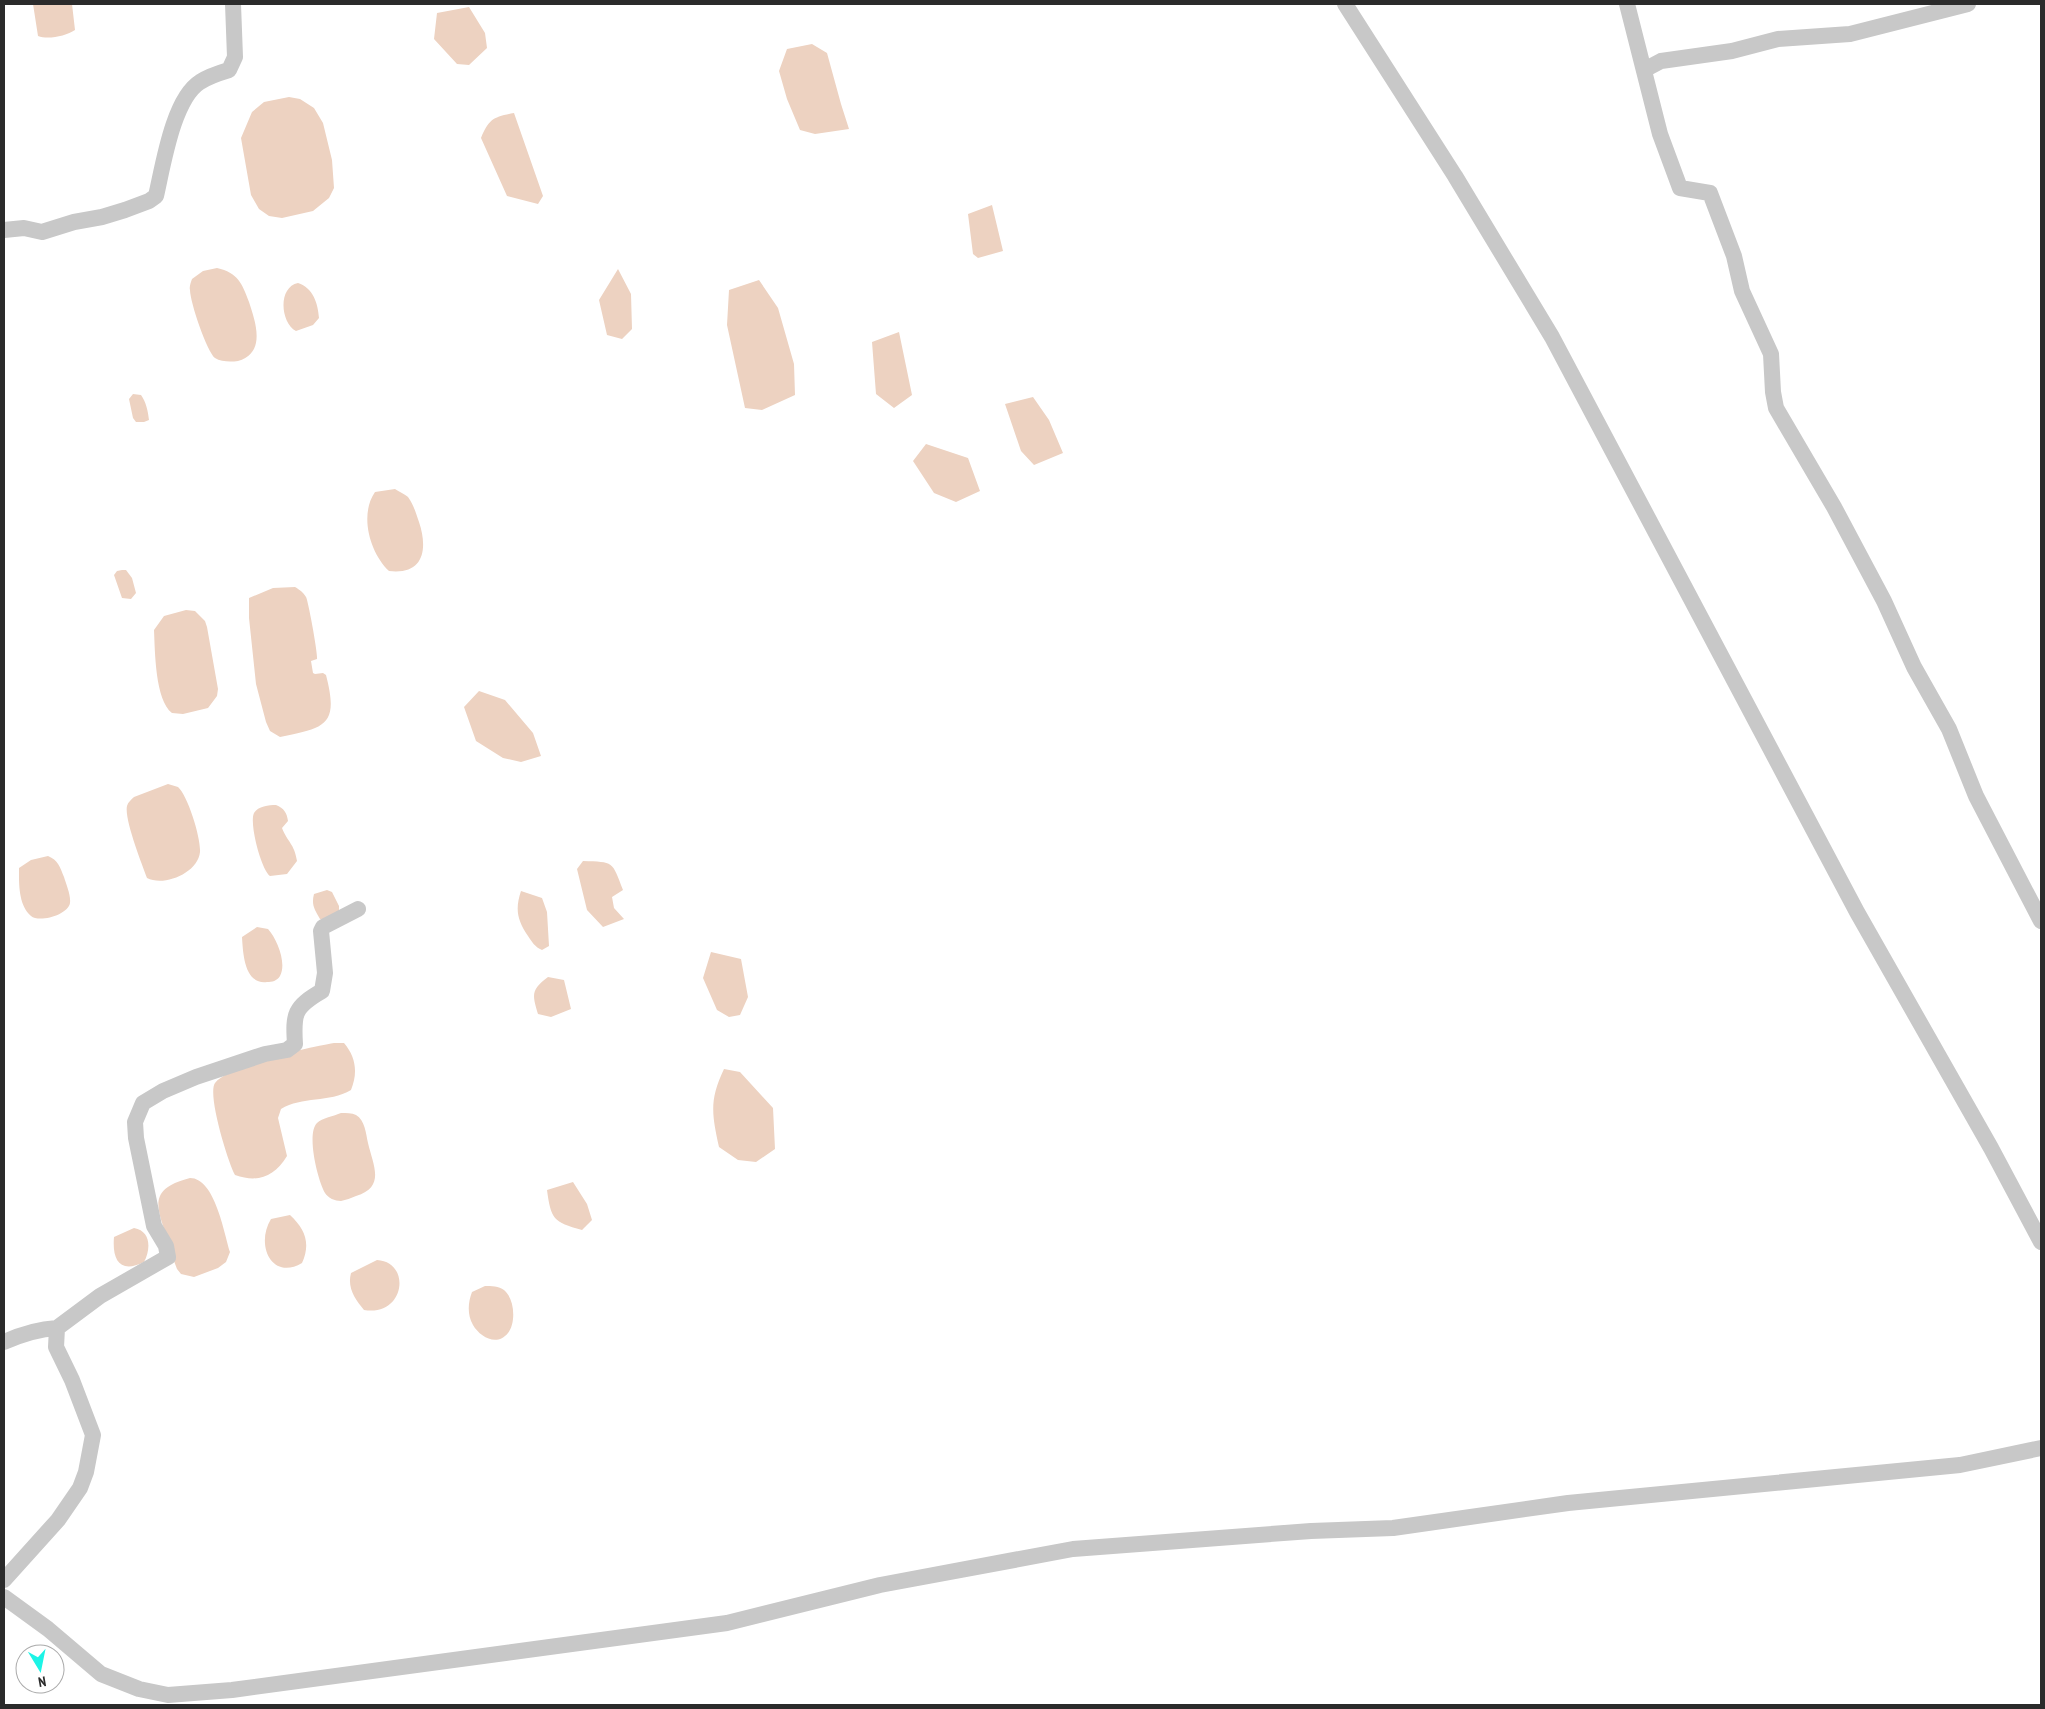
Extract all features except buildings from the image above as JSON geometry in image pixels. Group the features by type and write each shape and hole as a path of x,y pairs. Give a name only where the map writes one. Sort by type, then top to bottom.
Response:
{"street":[{"path":"4,230 24,228 42,232 125,210 156,196 159,176 176,119 184,100 198,83 229,70 235,57 233,4"},
{"path":"1345,4 1455,176 1552,336 1857,912 1991,1148 2041,1242"},
{"path":"1627,4 1660,134 1680,188 1710,193 1734,256 1742,291 1771,354 1772,392 1776,408 1834,507 1884,601 1914,667 1949,729 1976,796 2041,921"},
{"path":"1644,70 1661,61 1732,51 1778,40 1850,34 1968,4"},
{"path":"4,1342 22,1334 57,1328 100,1296 168,1257 166,1246 154,1226 136,1138 135,1122 143,1103 163,1091 196,1077 265,1054 286,1050 295,1044 294,1020 297,1012 308,999 322,991 325,973 321,931 323,928 358,909"},
{"path":"4,1580 58,1520 80,1488 86,1472 93,1435 72,1380 56,1347 57,1328"},
{"path":"4,1597 48,1629 101,1674 168,1700 727,1623 880,1584 1074,1550 1311,1531 1393,1528 1568,1503 1960,1465 2041,1448"}],"shaded area":[{"path":"33,4 72,4 75,30 57,37 47,38 38,36"},
{"path":"469,7 485,33 487,48 469,65 457,64 434,39 437,13"},
{"path":"812,44 827,53 849,129 815,134 800,130 787,99 779,71 787,49"},
{"path":"289,97 300,99 314,108 323,123 332,160 334,188 329,198 313,211 282,218 269,216 259,209 251,195 241,138 252,112 264,102"},
{"path":"514,113 543,196 538,204 507,196 481,138 489,123 501,116"},
{"path":"992,205 1003,251 978,258 973,254 968,214"},
{"path":"217,268 235,276 241,284 254,319 257,336 256,344 253,351 247,357 238,361 229,362 215,358 208,347 193,305 190,287 192,279 203,271"},
{"path":"618,269 631,294 632,329 622,339 607,335 599,300"},
{"path":"759,280 778,308 794,364 795,395 762,410 745,408 727,325 729,290"},
{"path":"298,283 307,288 314,297 319,318 313,325 296,331 291,327 284,313 284,298 287,291"},
{"path":"899,332 912,395 894,408 876,394 872,342"},
{"path":"133,394 141,395 143,398 149,420 136,422 133,418 129,399"},
{"path":"1033,397 1049,420 1063,453 1034,465 1021,451 1005,404"},
{"path":"926,444 968,458 980,491 956,502 934,493 913,461"},
{"path":"395,489 407,496 412,503 422,532 423,550 416,564 410,569 389,571 382,563 372,544 367,522 370,501 375,492"},
{"path":"126,570 132,578 136,593 131,599 122,598 114,575 117,571"},
{"path":"295,587 305,595 309,607 317,655 317,659 311,661 313,673 323,673 326,675 331,705 325,721 318,727 280,737 270,731 256,684 249,618 249,598 273,588"},
{"path":"186,610 195,611 205,621 218,689 217,696 208,708 183,714 172,713 166,707 162,698 157,674 154,630 164,616"},
{"path":"479,691 505,700 533,733 541,756 521,762 503,758 476,741 464,707"},
{"path":"168,784 178,787 186,799 196,828 200,852 198,860 187,872 162,881 147,878 128,821 127,806 134,797"},
{"path":"276,805 285,811 287,816 288,821 282,828 293,847 297,861 287,874 270,876 260,856 254,835 253,818 254,813 261,807"},
{"path":"48,856 60,867 70,897 70,903 59,914 40,919 31,916 21,900 19,868 31,860"},
{"path":"583,861 606,863 614,868 623,890 612,897 614,908 624,919 603,927 587,910 577,869"},
{"path":"327,890 332,892 339,906 339,913 328,922 320,919 313,901 314,894"},
{"path":"521,891 542,898 547,912 549,946 542,950 532,942 519,919 518,903"},
{"path":"257,927 268,929 280,951 282,971 279,978 273,981 259,982 249,973 246,966 242,937"},
{"path":"711,952 741,959 748,997 740,1015 729,1017 717,1010 703,978"},
{"path":"548,977 564,980 571,1009 551,1017 538,1014 534,997 538,985"},
{"path":"344,1043 355,1065 355,1077 351,1090 334,1097 298,1102 281,1109 278,1118 287,1156 277,1169 265,1176 251,1178 235,1175 223,1143 216,1114 213,1090 215,1083 223,1076 252,1063 307,1048"},
{"path":"724,1069 740,1072 773,1108 775,1149 756,1162 738,1160 719,1147 713,1108 716,1090"},
{"path":"341,1113 354,1114 361,1120 366,1132 375,1174 371,1187 365,1192 341,1201 334,1200 328,1196 322,1187 314,1158 313,1137 314,1129 319,1121"},
{"path":"190,1178 199,1180 212,1196 230,1252 226,1262 218,1268 194,1277 181,1274 177,1269 160,1218 159,1208 161,1193 177,1182"},
{"path":"573,1182 587,1204 592,1220 582,1230 555,1218 548,1200 547,1190"},
{"path":"290,1215 303,1231 306,1243 305,1256 302,1263 291,1267 282,1267 275,1264 269,1257 265,1239 271,1219"},
{"path":"134,1228 144,1233 148,1241 148,1252 144,1262 129,1266 123,1265 119,1263 114,1252 114,1237"},
{"path":"377,1260 388,1263 396,1270 399,1288 395,1298 388,1305 378,1310 364,1310 351,1288 351,1273"},
{"path":"485,1286 504,1290 508,1294 512,1305 511,1329 504,1337 499,1339 489,1339 480,1333 473,1325 470,1317 469,1304 472,1292"}]}
